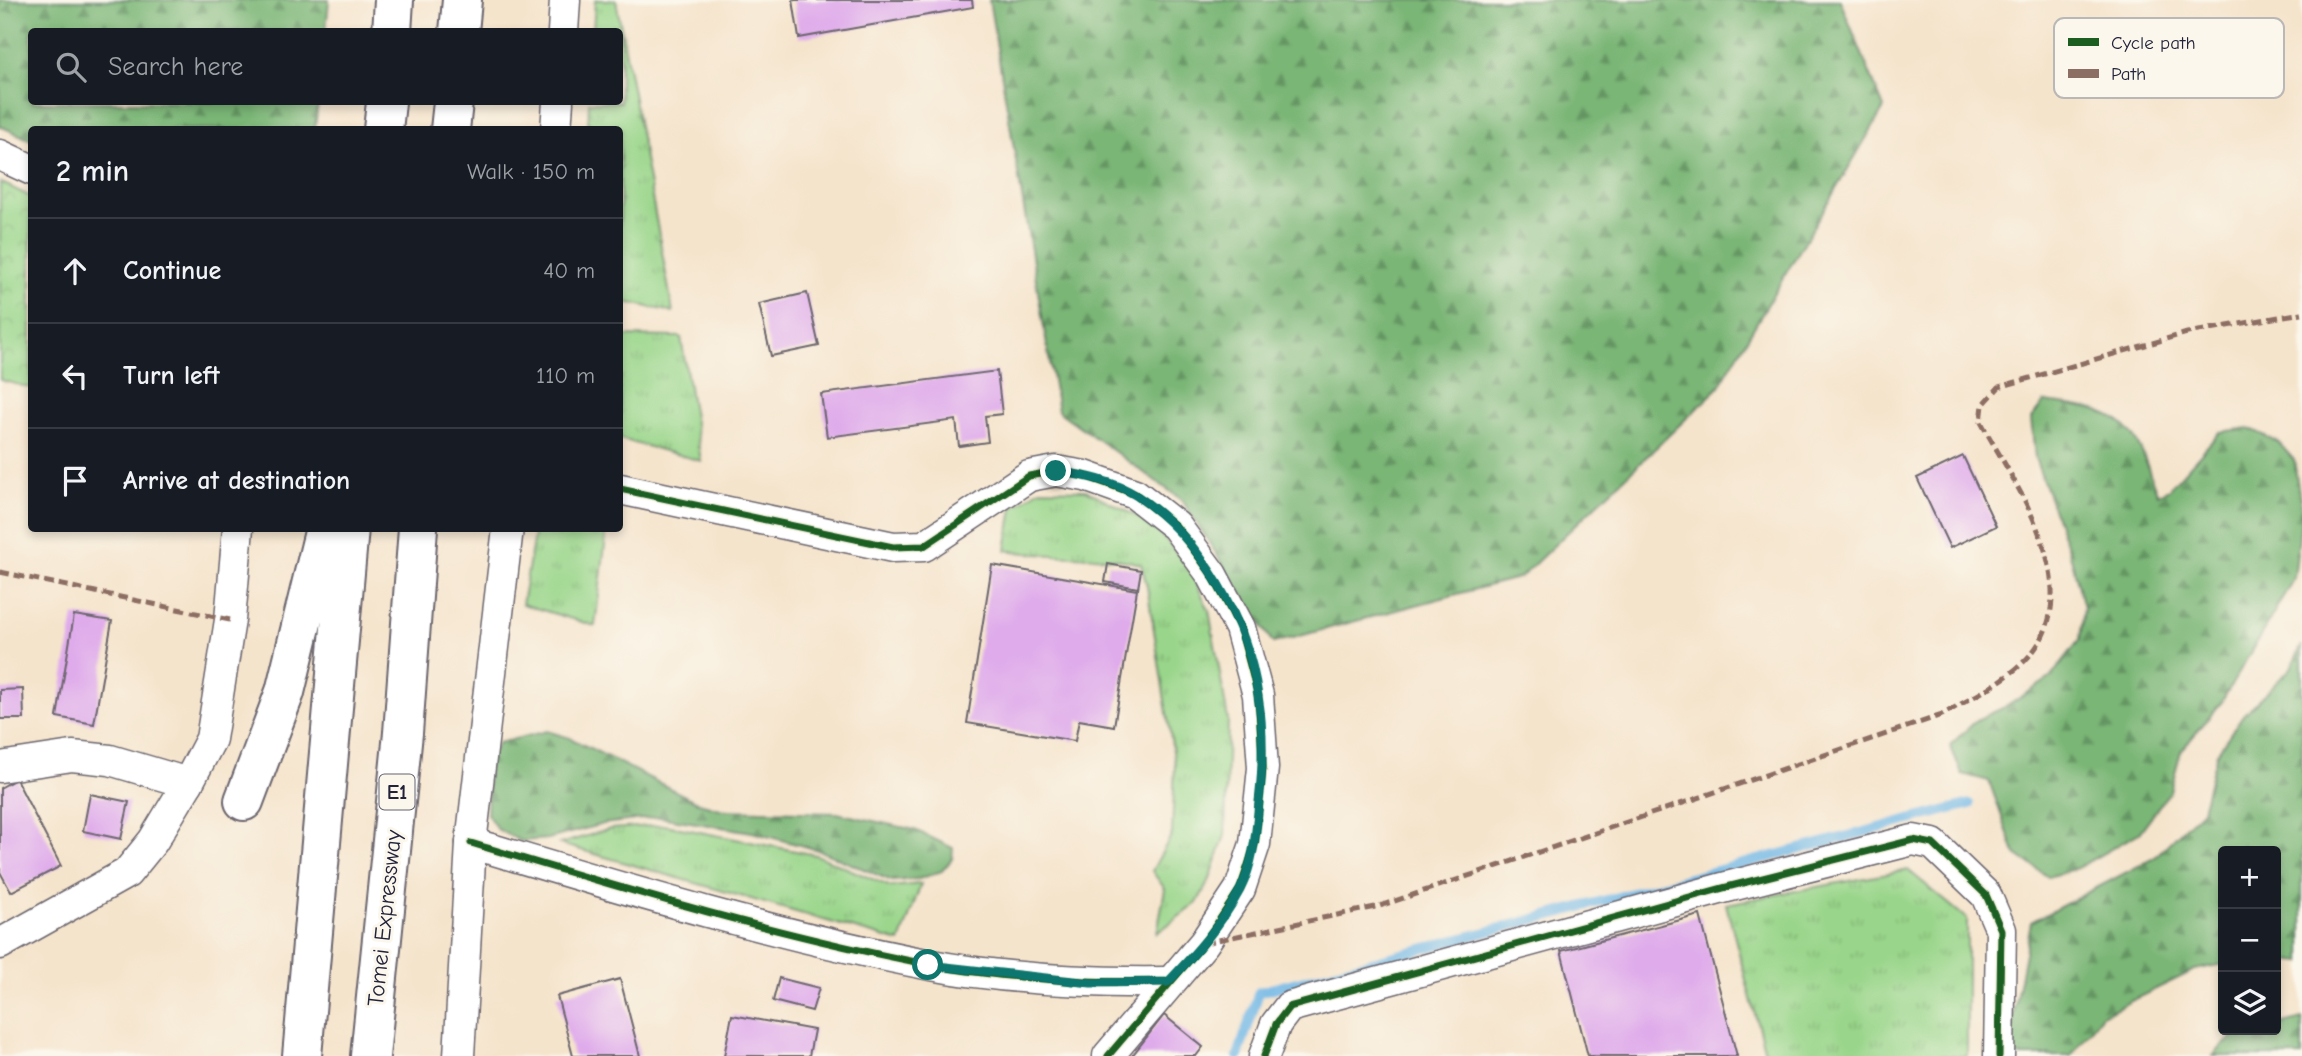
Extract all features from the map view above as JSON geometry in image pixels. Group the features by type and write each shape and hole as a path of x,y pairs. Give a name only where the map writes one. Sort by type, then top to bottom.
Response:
{"highway":[{"path":"392,28 394,0"},
{"path":"383,126 386,105"},
{"path":"450,126 453,105"},
{"path":"244,801 285,692 325,532"},
{"path":"302,1056 349,532"},
{"name":"Tomei Expressway","path":"370,1056 403,733 418,532"}],"street":[{"path":"563,28 565,0"},
{"path":"556,126 558,105"},
{"path":"0,155 28,168"},
{"path":"623,490 903,547 924,546 1029,476 1056,471 1085,476 1135,494 1176,526 1212,576 1240,628 1258,695 1263,768 1255,844 1240,890 1204,943 1168,982 1108,1056"},
{"path":"0,944 127,873 153,841 188,783 211,739 230,620 238,532"},
{"path":"459,1056 471,844 508,532"},
{"path":"0,767 72,756 110,760 188,783"},
{"path":"1264,1056 1276,1024 1289,1007 1710,891 1913,840 1933,844 1986,895 2001,930 1999,1056"},
{"path":"471,844 710,914 928,965 1091,983 1168,982"}],"green space":[{"path":"0,0 329,0 326,28 28,28 28,105 318,105 315,126 28,126 28,139 0,126"},
{"path":"595,0 616,0 621,28 593,28"},
{"path":"989,0 1840,0 1884,108 1718,388 1521,577 1273,643 1182,500 1058,411"},
{"path":"623,38 673,312 623,302 623,126 588,126 589,105 623,105"},
{"path":"0,182 28,196 28,387 0,380"},
{"path":"623,336 681,337 701,461 623,440"},
{"path":"2044,402 2098,411 2121,423 2138,444 2158,494 2169,489 2220,432 2249,428 2278,442 2294,460 2302,513 2294,578 2221,703 2181,751 2170,791 2139,833 2077,868 2048,877 2015,853 1989,781 1962,774 1950,745 1978,719 2007,706 2050,678 2080,639 2084,607 2072,561 2035,458 2031,419"},
{"path":"1040,489 1086,490 1152,524 1189,568 1209,610 1228,720 1225,835 1210,879 1197,903 1157,933 1165,889 1152,871 1172,834 1175,764 1147,586 1141,564 1107,558 1006,550 1013,508"},
{"path":"534,532 607,532 595,626 522,604"},
{"path":"2302,645 2302,962 2281,960 2281,846 2218,846 2218,965 2195,970 2102,1015 2071,1056 2015,1056 2010,1031 2031,922 2154,858 2202,810 2217,753 2243,715 2291,668"},
{"path":"547,731 570,738 699,803 724,810 837,813 915,830 953,848 952,859 942,871 919,879 892,881 818,850 752,832 659,817 603,824 548,839 520,841 497,829 487,814 489,761 498,743"},
{"path":"665,825 816,855 891,887 921,884 900,942 560,844 610,829"},
{"path":"1908,870 1967,919 1967,1056 1766,1056 1726,904"},
{"path":"2302,1019 2302,1056 2213,1056 2238,1035 2281,1035 2281,1025"}],"building":[{"path":"793,0 972,0 973,7 799,38"},
{"path":"807,293 819,346 771,356 759,304"},
{"path":"997,371 1002,414 985,416 988,442 959,446 956,420 827,437 821,394"},
{"path":"1963,456 1996,526 1950,548 1917,478"},
{"path":"1108,564 1141,570 1138,588 1105,582"},
{"path":"992,565 1137,590 1114,726 1079,720 1075,741 967,723"},
{"path":"74,615 112,621 94,724 57,717"},
{"path":"23,689 24,719 0,719 0,690"},
{"path":"16,779 61,866 11,892 0,872 0,788"},
{"path":"90,794 129,802 121,839 83,831"},
{"path":"1700,915 1737,1056 1588,1056 1561,951"},
{"path":"779,978 819,988 812,1011 773,1001"},
{"path":"620,979 640,1056 573,1056 557,996"},
{"path":"732,1015 814,1030 809,1056 724,1056"},
{"path":"1164,1015 1203,1047 1196,1056 1132,1056"}],"waterway":[{"path":"1238,1056 1259,992 1970,804"}],"marked path":[{"path":"1204,943 1380,906 1942,715 1977,695 2012,672 2031,654 2047,627 2052,598 2049,567 2040,536 2027,505 1981,422 1983,405 1999,387 2187,333 2302,313"},
{"path":"0,572 230,620"}],"cycle path":[{"path":"623,490 893,547 924,546 1029,476 1056,471 1085,476 1135,494 1176,526 1212,575 1240,628 1258,695 1263,768 1255,844 1240,889 1204,943 1108,1056"},
{"path":"1264,1056 1276,1024 1289,1007 1723,888 1913,840 1933,844 1986,895 2001,930 1999,1056"},
{"path":"471,843 754,924 926,964 1047,979 1168,982"}],"route":[{"path":"928,965 1091,983 1168,982 1204,943 1240,890 1255,844 1263,768 1258,695 1240,628 1212,576 1176,526 1135,494 1085,476 1056,471"}]}
